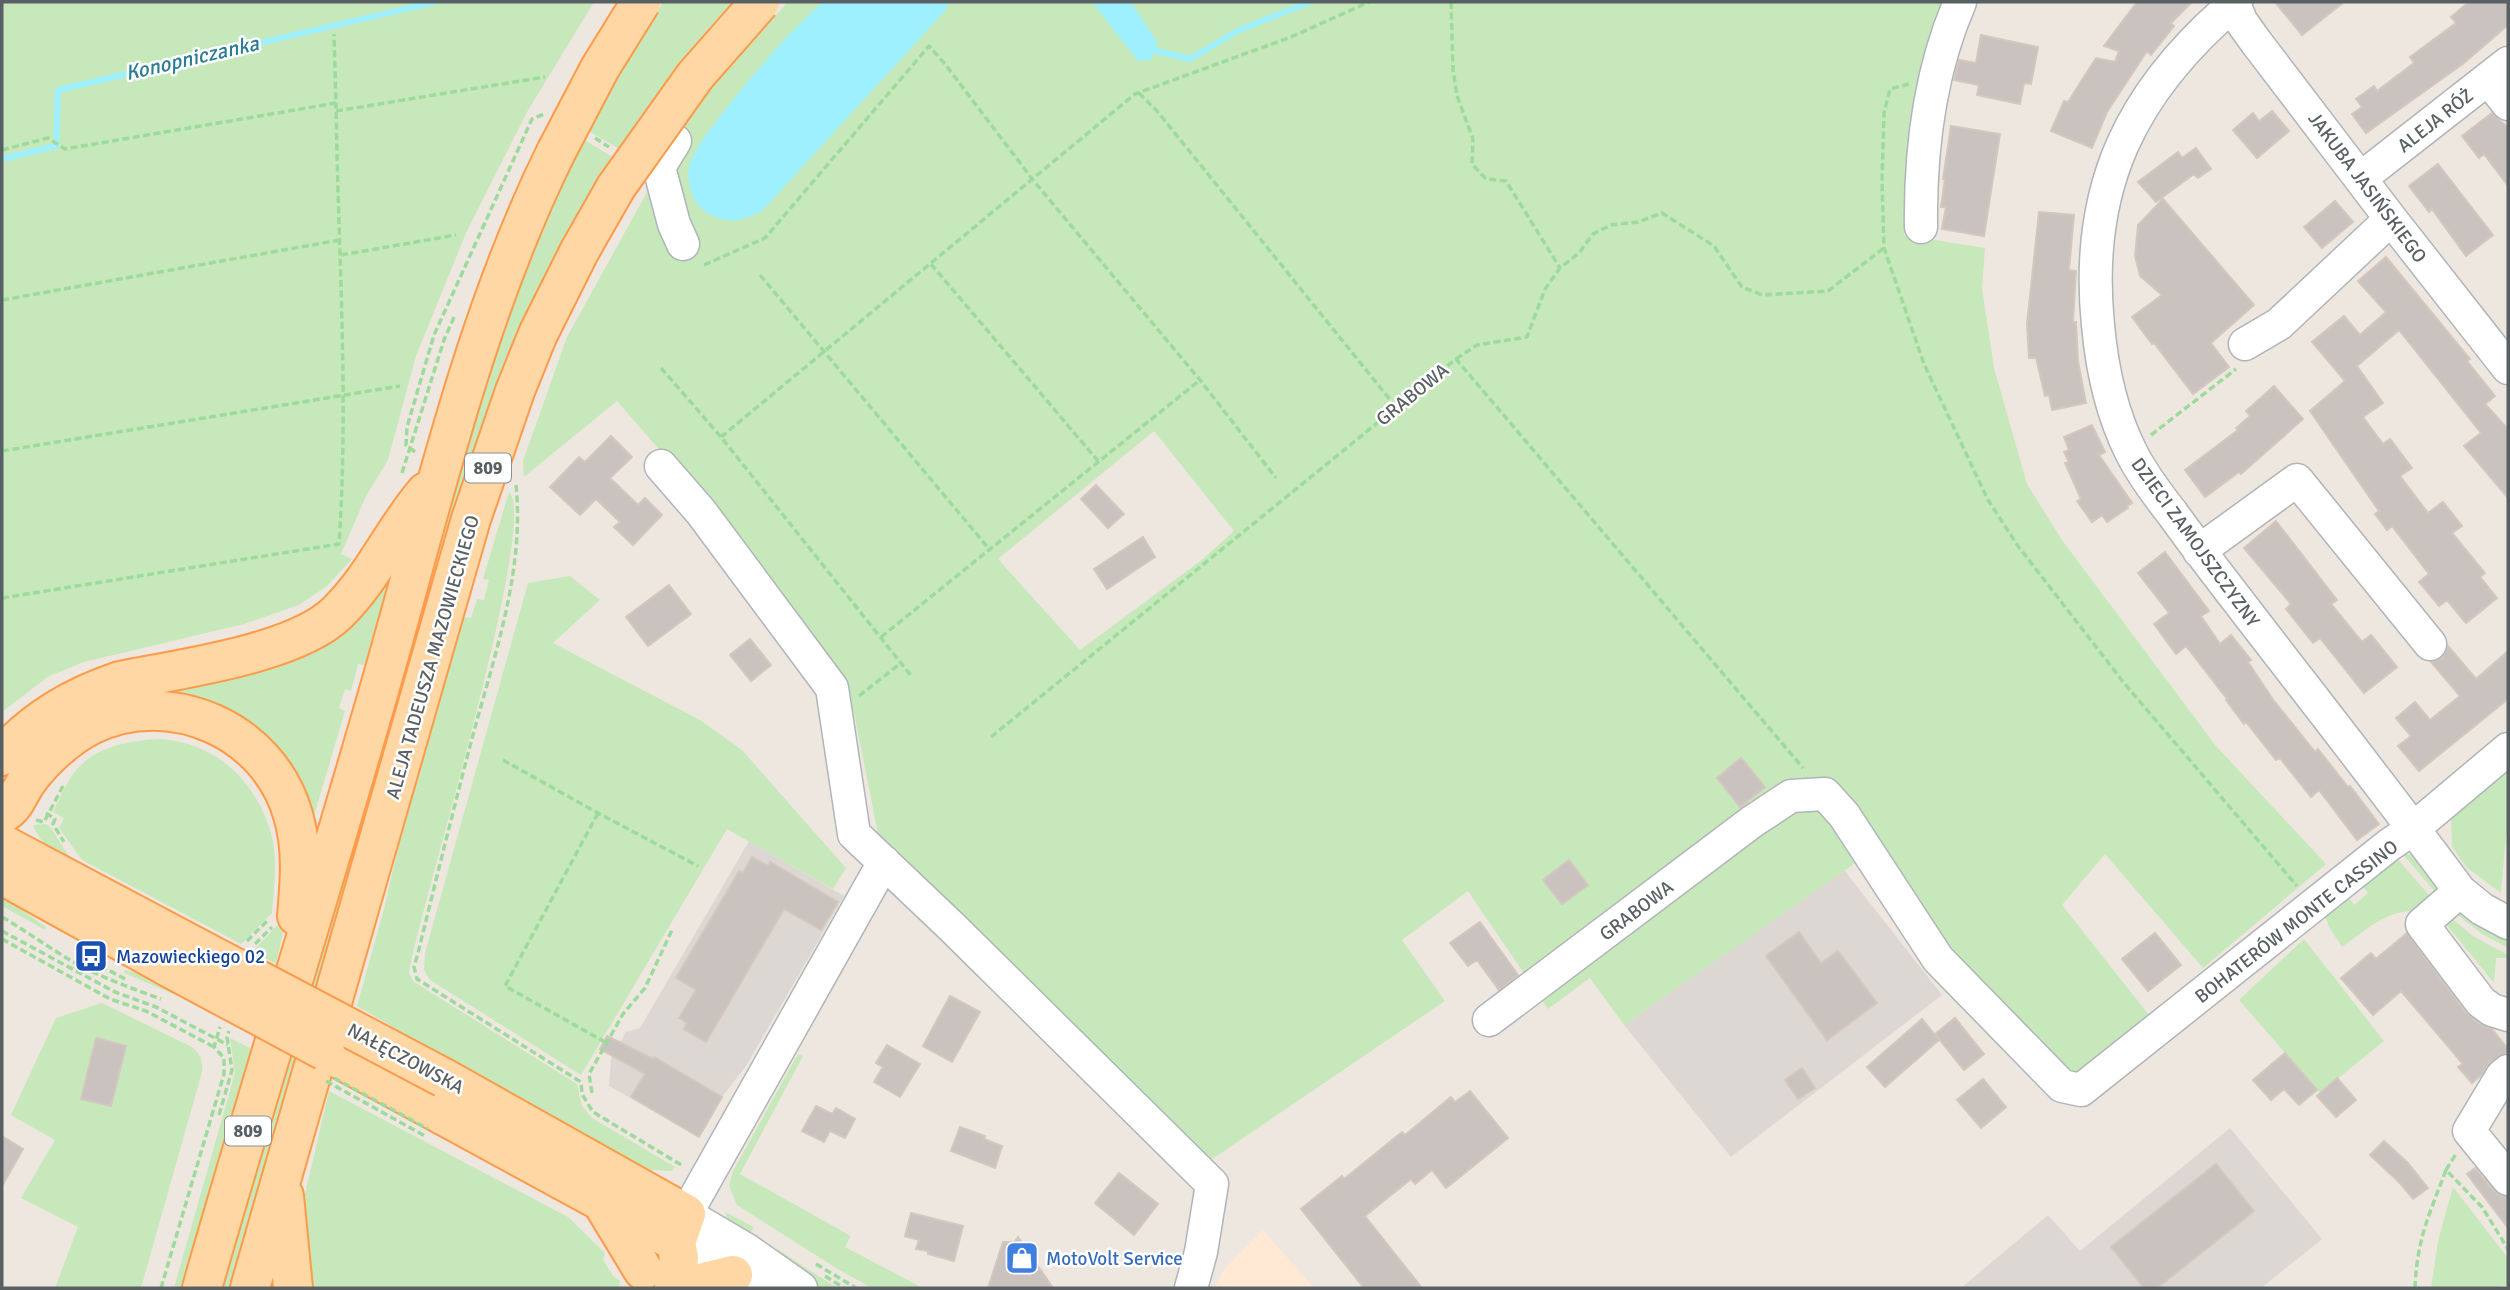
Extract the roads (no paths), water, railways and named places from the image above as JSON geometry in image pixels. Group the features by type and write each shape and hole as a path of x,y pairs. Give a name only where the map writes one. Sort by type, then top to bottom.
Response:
{"main road":[{"name":"809","path":"202,1288 296,974 426,469 472,365 509,258 570,142 595,77 641,2"},
{"name":"ALEJA TADEUSZA MAZOWIECKIEGO","path":"250,1288 479,494 515,391 538,334 618,170 760,2"},
{"path":"2,757 36,723 75,698 97,689 120,681 277,646 315,630 337,613 384,554 407,514 426,469"},
{"path":"49,869 7,811 27,781 65,742 89,726 113,716 137,711 166,711 194,716 224,728 243,741 270,768 292,813 300,854 296,974"},
{"name":"NAŁĘCZOWSKA","path":"2,844 49,869 170,968"},
{"name":"NAŁĘCZOWSKA","path":"2,875 170,968 439,1094 681,1228"},
{"name":"NAŁĘCZOWSKA","path":"439,1094 602,1203 681,1228"},
{"path":"282,1178 293,1288"},
{"path":"602,1203 651,1282"},
{"path":"651,1282 663,1250 681,1228"},
{"path":"681,1288 746,1281"}],"street":[{"path":"1921,227 1920,176 1936,77 1952,19 1960,2"},
{"name":"JAKUBA JASIŃSKIEGO","path":"2235,3 2241,21 2508,368"},
{"name":"DZIECI ZAMOJSZCZYZNY","path":"2235,3 2204,30 2161,77 2130,126 2113,165 2103,199 2095,255 2095,304 2100,351 2109,395 2117,421 2141,472 2199,551 2460,891 2482,909 2508,923"},
{"path":"2498,71 2508,104"},
{"name":"ALEJA RÓŻ","path":"2361,178 2498,71"},
{"path":"675,141 659,167 674,224 693,255"},
{"path":"2245,344 2279,324 2391,219"},
{"path":"660,466 701,512 832,688 854,834 1212,1184 1201,1252 1191,1288"},
{"path":"2199,551 2297,480 2430,644"},
{"name":"BOHATERÓW MONTE CASSINO","path":"2081,1090 2414,828 2508,749"},
{"name":"GRABOWA","path":"1489,1020 1753,821 1791,796 1825,794 1844,815 1938,959 2062,1086 2081,1090"},
{"path":"681,1228 884,862"},
{"path":"2460,891 2422,924 2482,1002 2492,1010 2508,1015"},
{"path":"2508,1071 2502,1076 2469,1131 2508,1179"},
{"name":"NAŁĘCZOWSKA","path":"681,1228 804,1273"},
{"name":"NAŁĘCZOWSKA","path":"681,1228 746,1281"}],"water":[{"path":"824,2 949,2 945,11 762,211 735,220 722,219 707,213 694,199 690,186 688,172 695,152 749,80 793,30"},
{"path":"1092,2 1131,2 1157,42 1157,51 1150,60 1138,61"}],"waterway":[{"name":"Konopniczanka","path":"2,159 56,146 58,90 435,2"},
{"name":"Konopniczanka","path":"1151,47 1190,59 1237,31 1310,2"}],"place":[{"name":"Mazowieckiego 02","path":"91,956"},
{"name":"MotoVolt Service","path":"1022,1258"}]}
